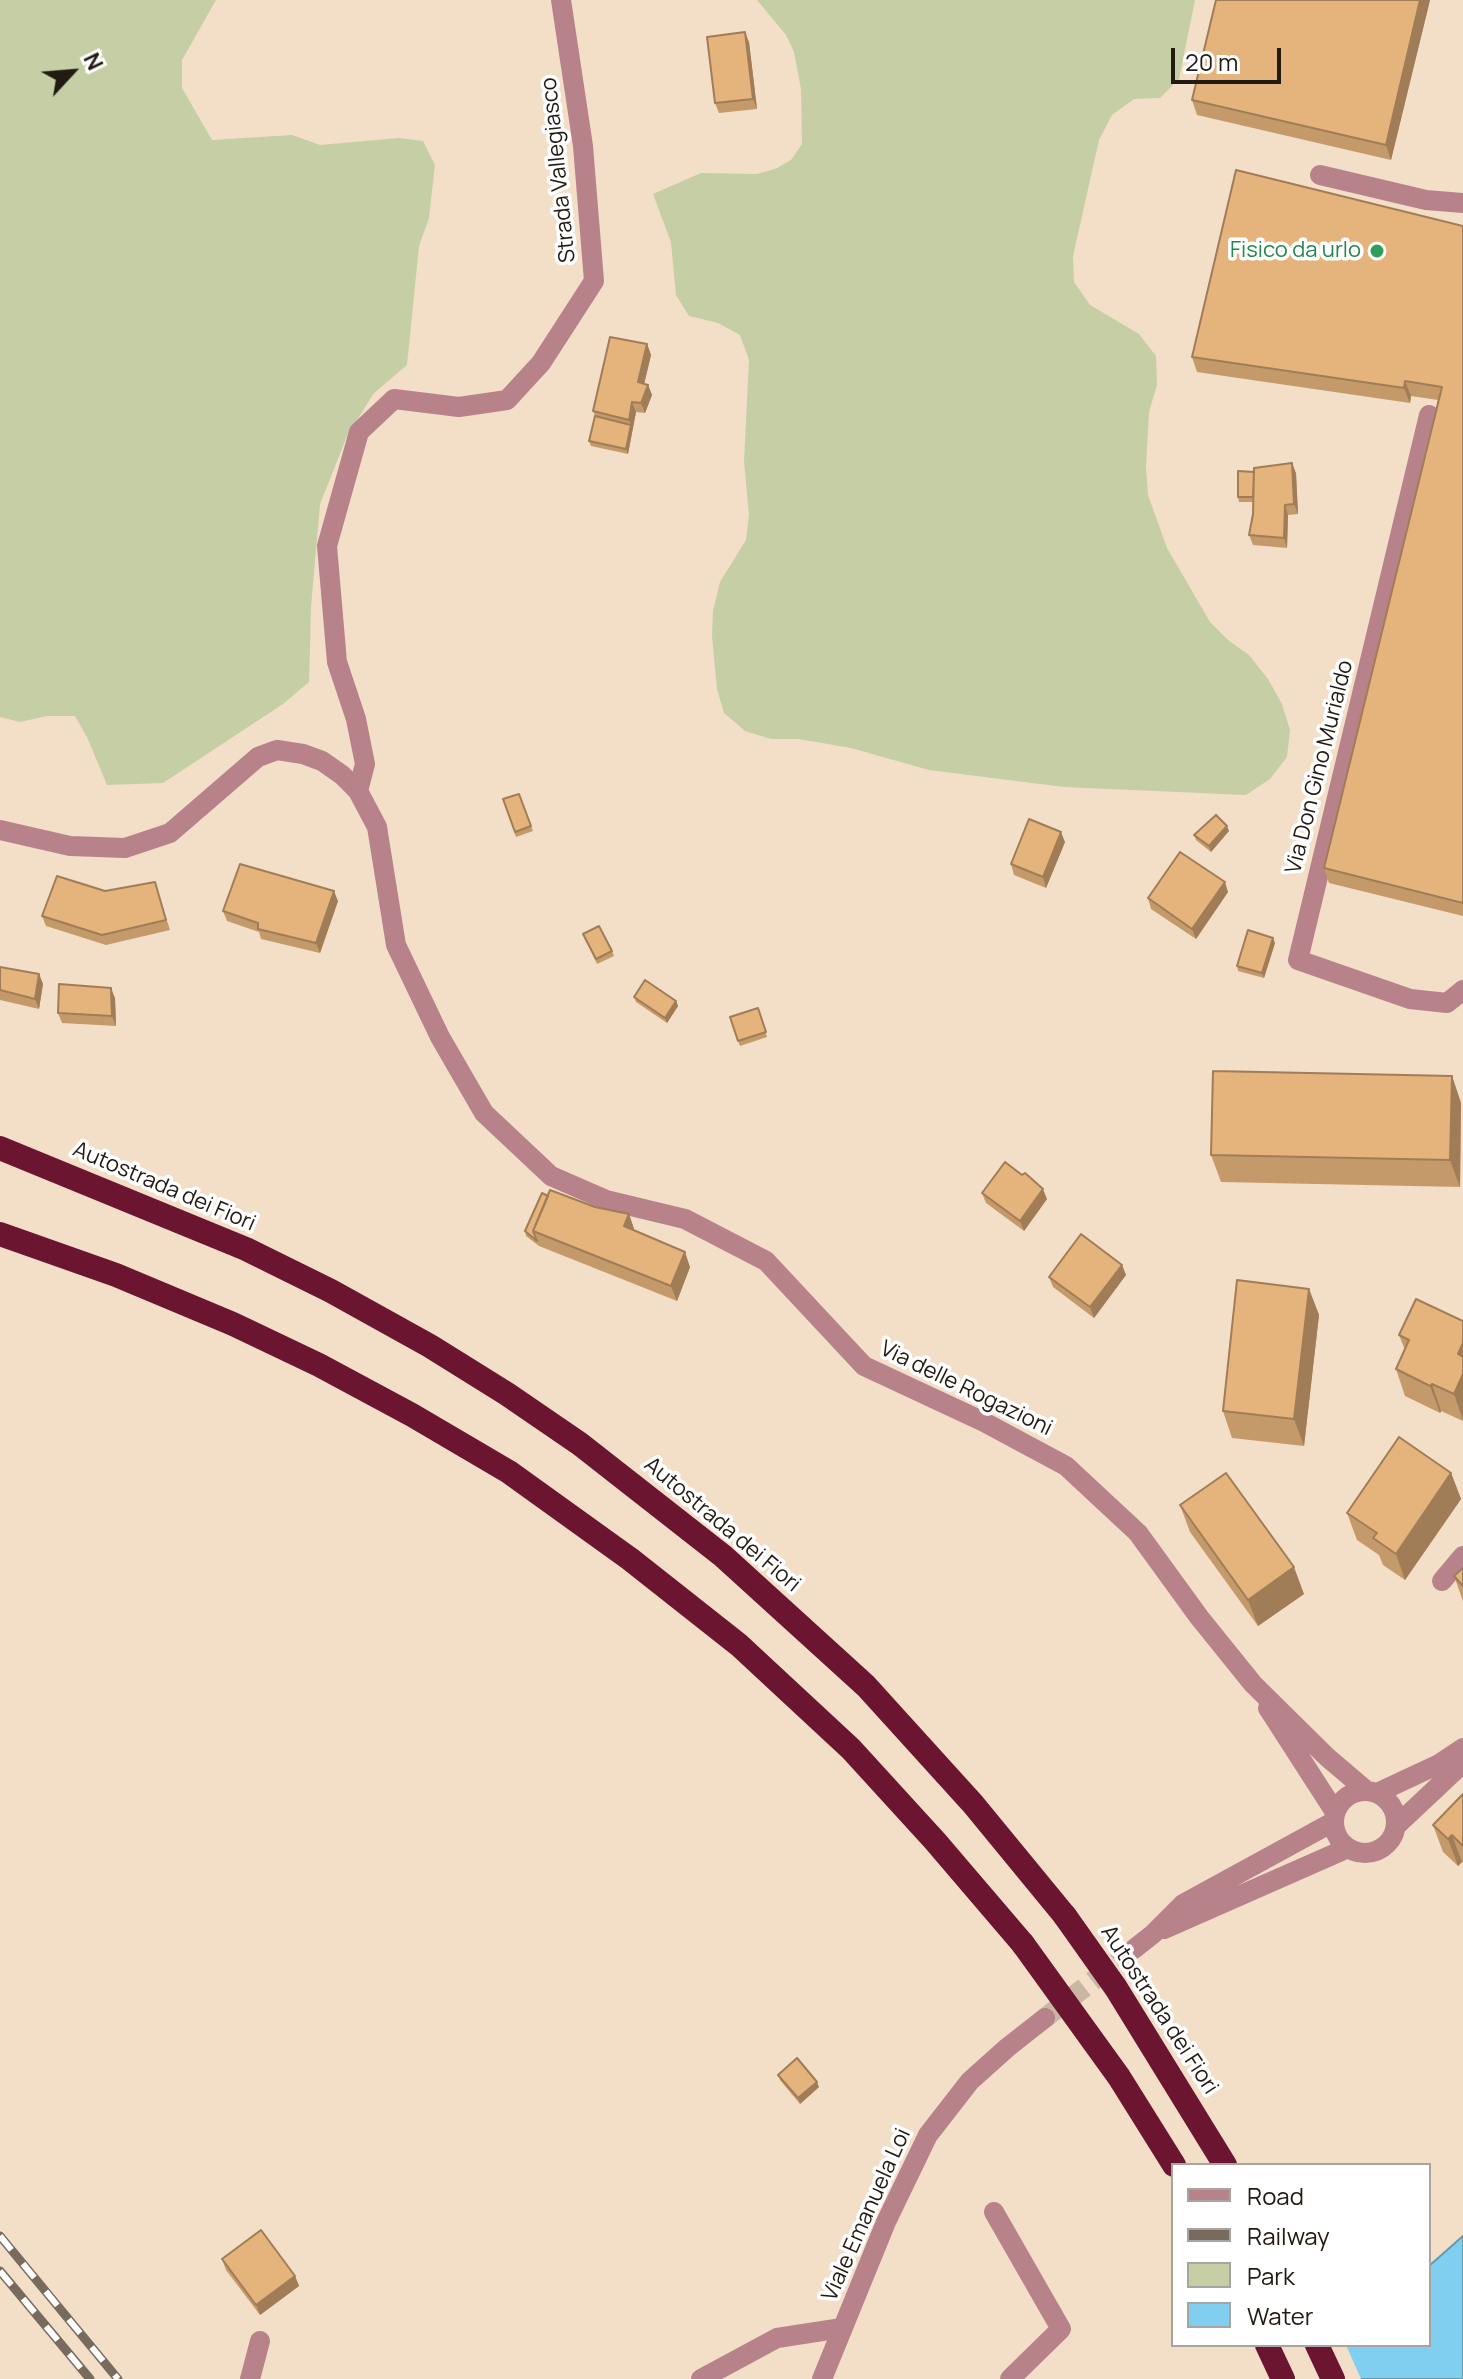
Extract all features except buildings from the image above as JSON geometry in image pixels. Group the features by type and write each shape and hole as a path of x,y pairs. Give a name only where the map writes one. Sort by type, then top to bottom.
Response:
{"highway":[{"name":"Autostrada dei Fiori","path":"0,1148 246,1249 331,1291 430,1346 580,1444 723,1556 866,1686 973,1804 1065,1916 1116,1988 1224,2163"},
{"path":"0,1234 116,1275 233,1324 319,1365 412,1415 509,1472 630,1559 739,1645 851,1749 1023,1944 1119,2077 1173,2163"},
{"path":"1268,2347 1283,2379"},
{"path":"1318,2347 1333,2379"}],"street":[{"name":"Strada Vallegiasco","path":"358,791 365,764 356,719 337,662 327,546 359,432 394,399 459,407 507,400 541,363 594,281 583,146 561,0"},
{"path":"1320,175 1426,200 1463,203"},
{"name":"Via Don Gino Murialdo","path":"1429,415 1298,960 1410,999 1447,1003 1463,990"},
{"name":"Via delle Rogazioni","path":"0,830 70,846 125,848 170,833 258,757 277,750 322,761 342,775 358,791 377,827 396,945 440,1037 484,1113 551,1176 606,1200 685,1219 766,1261 864,1366 984,1422 1066,1466 1138,1533 1253,1684 1327,1757 1372,1792"},
{"path":"1442,1581 1463,1556"},
{"name":"Via delle Rogazioni","path":"1253,1684 1334,1817"},
{"path":"1372,1792 1439,1764 1463,1748"},
{"path":"1334,1817 1341,1841 1348,1848 1368,1853 1378,1850 1387,1845 1396,1826 1463,1763"},
{"path":"1134,1949 1183,1904 1334,1817 1348,1796 1357,1791 1372,1792 1386,1798 1393,1806 1396,1826"},
{"path":"1153,1934 1348,1848"},
{"name":"Viale Emanuela Loi","path":"822,2379 886,2222 928,2135 970,2081 1045,2018"},
{"path":"994,2212 1061,2329 1010,2379"},
{"path":"701,2379 777,2338 842,2328"},
{"path":"250,2379 260,2341"}],"green space":[{"path":"0,0 216,0 182,60 182,88 212,140 292,135 320,145 399,138 423,141 435,165 429,218 419,246 407,365 374,393 347,436 320,504 311,607 309,682 283,704 163,783 107,785 75,716 47,716 20,722 0,717"},
{"path":"757,0 1195,0 1179,79 1160,98 1134,99 1112,115 1099,140 1073,256 1074,282 1090,305 1139,334 1156,356 1157,385 1149,412 1146,466 1148,495 1167,548 1210,622 1249,655 1282,704 1290,730 1287,757 1270,779 1246,795 1064,787 929,770 851,748 799,739 771,739 745,731 724,713 717,689 713,611 720,582 746,540 749,515 744,462 749,360 740,335 718,323 689,316 676,295 671,242 653,194 701,173 757,174 775,169 791,160 802,144 801,89 794,52 786,35"}],"water":[{"path":"1463,2236 1463,2379 1300,2379 1337,2347 1431,2347 1431,2264"}],"pier":[{"path":"1331,2347 1347,2347 1361,2379 1296,2379"}],"tunnel":[{"path":"1045,2018 1134,1949"}],"railway":[{"path":"0,2236 118,2379"},
{"path":"0,2271 90,2379"}],"place":[{"name":"Fisico da urlo","path":"1377,251"}]}
